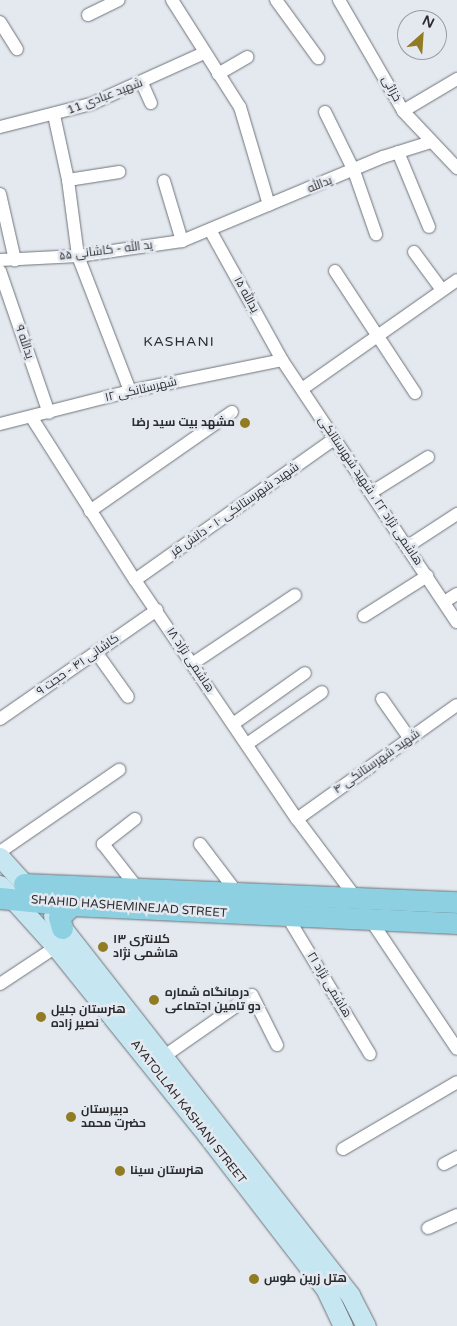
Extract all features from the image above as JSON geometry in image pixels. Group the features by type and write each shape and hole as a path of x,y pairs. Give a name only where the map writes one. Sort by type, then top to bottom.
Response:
{"main road":[{"name":"AYATOLLAH KASHANI STREET","path":"0,857 9,892 59,938 163,1057 350,1295 366,1326"},
{"name":"SHAHID HASHEMINEJAD STREET","path":"9,892 139,890 457,902"},
{"path":"9,892 42,902"},
{"name":"SHAHID HASHEMINEJAD STREET","path":"42,902 287,916 457,923"},
{"name":"AYATOLLAH KASHANI STREET","path":"42,902 59,938 152,1065 325,1288 344,1326"},
{"path":"59,938 59,917 72,905"},
{"path":"325,1288 333,1326"},
{"path":"350,1295 377,1326"}],"street":[{"path":"88,16 119,0"},
{"path":"276,0 318,58"},
{"name":"خزائی","path":"339,0 404,111 457,168"},
{"path":"177,2 204,53 240,107 269,205"},
{"path":"0,22 17,49"},
{"name":"شهید عبادی 11","path":"0,127 54,115 142,83 204,53"},
{"path":"218,74 248,57"},
{"path":"404,111 457,79"},
{"path":"142,83 151,103"},
{"path":"325,112 354,171 376,234"},
{"path":"54,115 68,180 78,256 130,391"},
{"name":"یدالله","path":"210,230 398,152 431,142"},
{"path":"398,152 429,227"},
{"path":"68,180 119,172"},
{"path":"164,182 182,241"},
{"path":"0,194 15,260"},
{"name":"ید الله - کاشانی ۵۵","path":"0,260 78,256 182,241 210,230"},
{"name":"یدالله ۱۵","path":"210,230 282,360"},
{"path":"302,389 378,334 452,287 414,252"},
{"name":"یدالله ۹","path":"0,271 49,413"},
{"path":"335,271 416,393"},
{"name":"هاشمی نژاد ۲۲ ، شهید شهرستانکی","path":"282,360 334,439 372,492 457,622"},
{"name":"شهرستانکی ۱۲","path":"0,424 32,418 130,391 282,360"},
{"path":"90,511 232,412"},
{"name":"هاشمی نژاد ۱۸","path":"32,418 135,580 297,819 356,898"},
{"name":"شهید شهرستانکی ۱۰ - دانش فر","path":"135,580 334,439"},
{"path":"372,492 428,457"},
{"path":"408,546 457,514"},
{"path":"364,616 427,576"},
{"path":"444,602 457,594"},
{"path":"192,664 295,596"},
{"name":"کاشانی ۴۱ - حجت ۹","path":"0,719 157,610"},
{"path":"96,652 128,697"},
{"path":"233,724 305,674"},
{"path":"247,744 322,692"},
{"path":"382,699 410,739"},
{"name":"شهید شهرستانکی ۴","path":"297,819 457,705"},
{"path":"0,852 119,770"},
{"path":"135,819 103,844 139,890"},
{"path":"200,844 238,894"},
{"name":"هاشمی نژاد ۲۱","path":"287,916 370,1054"},
{"path":"370,919 457,1049"},
{"path":"0,984 59,938"},
{"path":"163,1057 252,995 277,1045"},
{"path":"343,1148 457,1082"},
{"path":"444,1164 457,1157"},
{"path":"428,1228 457,1215"}],"place":[{"name":"مشهد بيت سيد رضا","path":"245,423"},
{"name":"کلانتری ۱۳ هاشمی نژاد","path":"103,947"},
{"name":"درمانگاه شماره دو تامین اجتماعی","path":"154,1000"},
{"name":"هنرستان جلیل نصیر زاده","path":"41,1017"},
{"name":"دبیرستان حضرت محمد","path":"71,1117"},
{"name":"هنرستان سینا","path":"120,1171"},
{"name":"هتل زرین طوس","path":"254,1279"}],"district":[{"name":"KASHANI","path":"179,342"}]}
